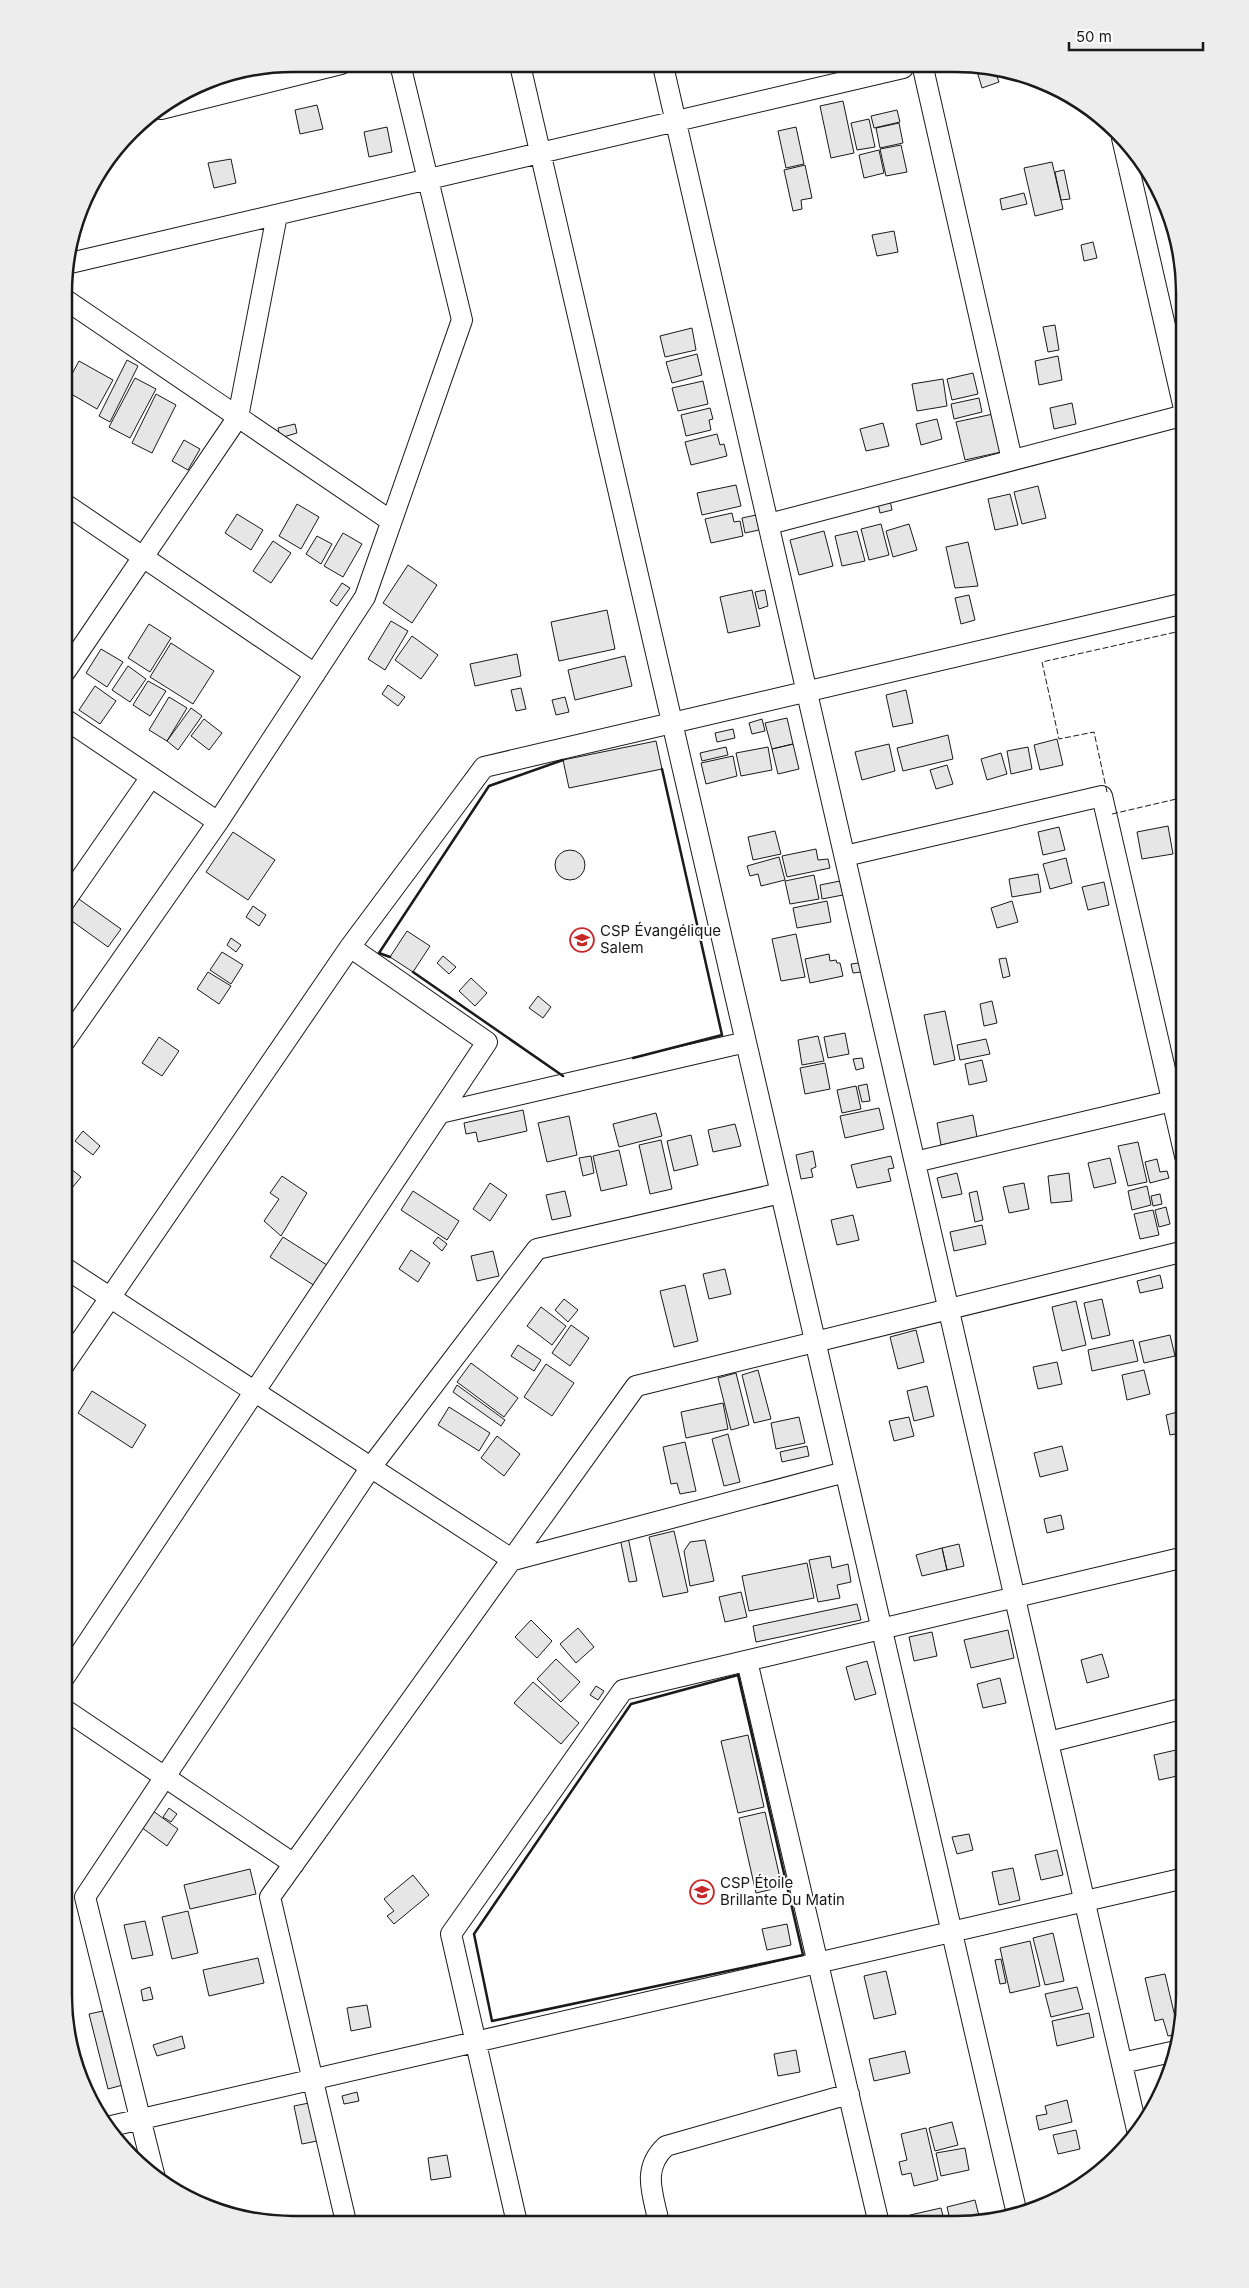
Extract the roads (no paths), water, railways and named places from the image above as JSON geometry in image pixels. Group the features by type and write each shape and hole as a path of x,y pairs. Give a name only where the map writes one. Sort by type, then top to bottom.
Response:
{"street":[{"path":"180,104 309,72"},
{"path":"72,1031 218,822 365,597 462,320 402,72"},
{"path":"522,72 1015,2207"},
{"path":"664,72 1135,2122"},
{"path":"74,262 886,72"},
{"path":"925,72 1012,460"},
{"path":"1126,153 1176,336"},
{"path":"72,662 238,417 276,215"},
{"path":"72,304 391,521"},
{"path":"769,524 1176,416"},
{"path":"72,509 314,674"},
{"path":"72,1353 350,947 484,766 1176,605"},
{"path":"72,724 218,822"},
{"path":"72,891 151,777"},
{"path":"845,856 1102,796 1176,1118"},
{"path":"72,1666 487,1042 350,947"},
{"path":"440,1113 746,1042"},
{"path":"915,1162 1172,1101"},
{"path":"153,2165 85,1897 371,1467 537,1249 781,1193"},
{"path":"345,2216 270,1897 636,1386 1176,1253"},
{"path":"72,1273 513,1560 846,1472"},
{"path":"515,2216 451,1934 623,1690 1176,1559"},
{"path":"746,1661 878,2216"},
{"path":"1049,1742 1176,1710"},
{"path":"72,1714 294,1864"},
{"path":"115,2125 1176,1880"},
{"path":"1122,2063 1169,2053"},
{"path":"658,2216 650,2169 655,2156 666,2146 849,2094"}],"place":[{"name":"CSP Évangélique Salem","path":"582,940"},
{"name":"CSP Étoile Brillante Du Matin","path":"702,1892"}]}
